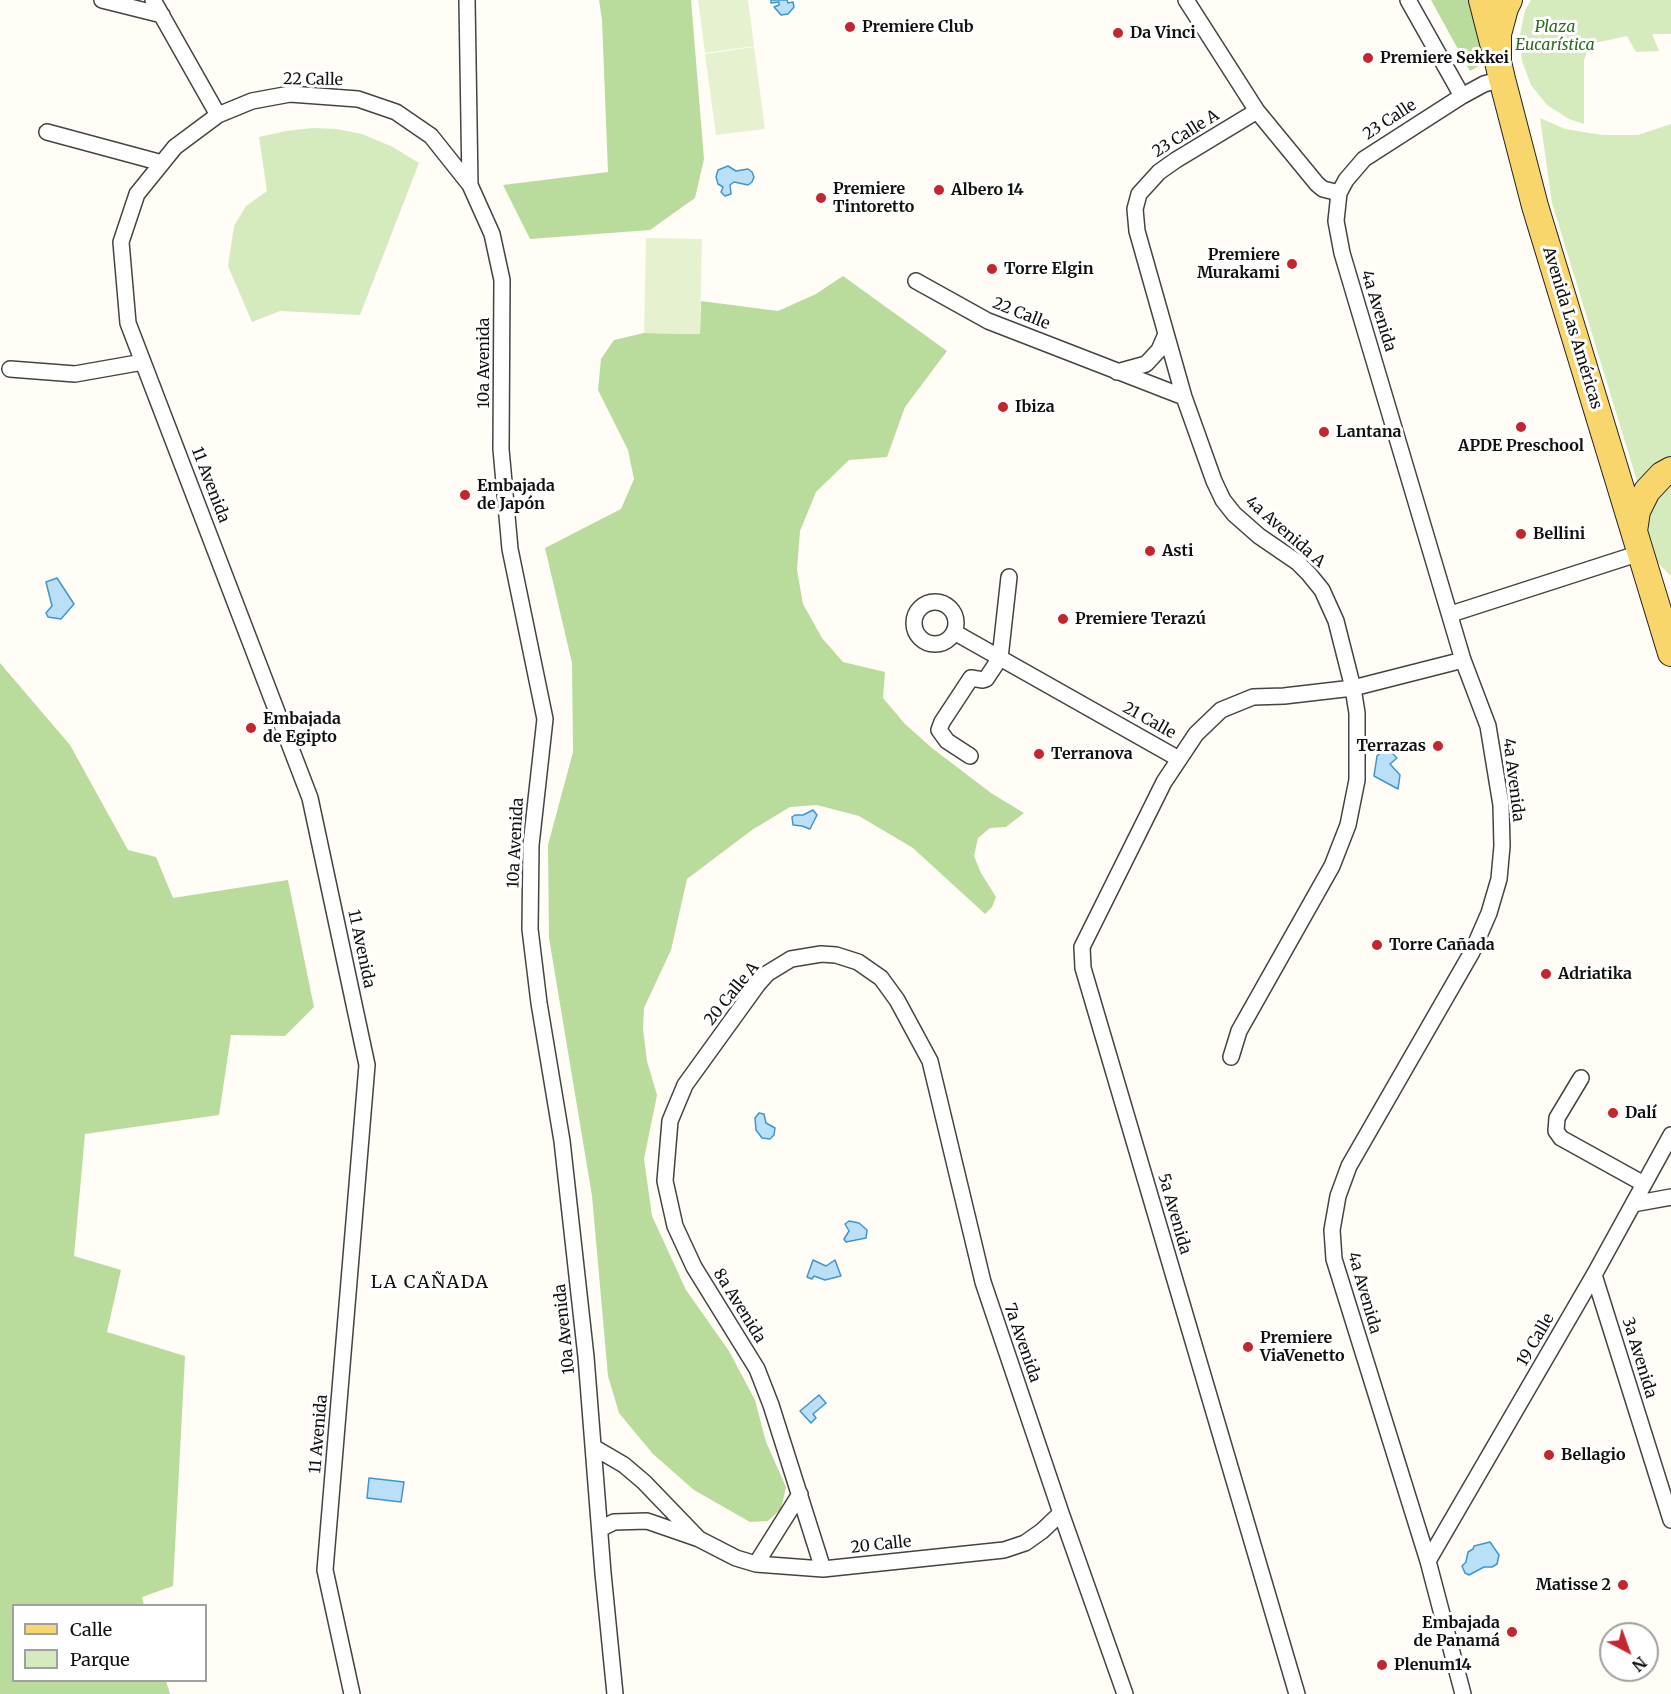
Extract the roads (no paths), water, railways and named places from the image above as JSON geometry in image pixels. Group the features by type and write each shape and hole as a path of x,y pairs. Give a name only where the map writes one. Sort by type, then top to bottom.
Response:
{"main road":[{"path":"1482,0 1502,79"},
{"name":"Avenida Las Américas","path":"1509,0 1498,34 1502,79 1535,206 1671,653"},
{"path":"1671,470 1662,475 1647,491 1637,511 1639,550 1657,580 1671,590"}],"street":[{"path":"102,0 162,15"},
{"path":"153,0 218,116"},
{"name":"10a Avenida","path":"467,0 470,185 492,234 502,280 501,449 510,549 545,718 531,845 530,929 539,1003 562,1141 595,1448 615,1694"},
{"path":"1186,0 1257,111 1317,184 1323,189 1339,193"},
{"path":"1408,0 1468,94 1489,96 1502,79"},
{"name":"22 Calle","path":"121,242 137,194 175,147 218,116 252,101 290,94 358,99 396,112 431,136 470,185"},
{"name":"23 Calle","path":"1339,193 1355,168 1374,151 1468,94"},
{"name":"23 Calle A","path":"1140,194 1154,177 1176,160 1257,111"},
{"path":"47,132 162,163"},
{"name":"4a Avenida","path":"1339,193 1336,221 1338,237 1463,660 1488,726 1501,804 1502,846 1499,879 1489,913 1472,952 1350,1167 1338,1196 1332,1230 1334,1259 1428,1562 1463,1694"},
{"name":"4a Avenida A","path":"1140,194 1135,209 1137,231 1184,397 1214,481 1223,500 1245,526 1297,562 1322,590 1336,621 1357,713 1357,780 1348,825 1332,866 1239,1031 1231,1057"},
{"name":"11 Avenida","path":"121,242 128,323 310,798 367,1065 325,1570 352,1694"},
{"name":"22 Calle","path":"916,281 988,321 1184,397"},
{"path":"1117,372 1146,364 1159,350 1167,334"},
{"path":"10,369 75,374 143,362"},
{"path":"1450,614 1639,550"},
{"path":"970,756 947,741 939,730 969,681 973,678 986,679 1000,658 1009,577"},
{"name":"21 Calle","path":"954,632 1179,759 1209,720 1221,710 1253,697 1353,688 1463,660"},
{"name":"5a Avenida","path":"1179,759 1164,782 1104,901 1086,938 1081,955 1197,1360 1297,1694"},
{"name":"20 Calle A","path":"668,1135 670,1121 686,1085 758,984 779,966 808,955 849,958 870,969 881,978 897,1000"},
{"name":"7a Avenida","path":"897,1000 930,1061 983,1282 1125,1694"},
{"path":"1581,1078 1557,1118 1556,1131 1561,1138 1644,1184"},
{"name":"8a Avenida","path":"668,1135 665,1181 675,1226 694,1267 757,1369 771,1405 823,1569"},
{"name":"19 Calle","path":"1428,1562 1594,1275 1671,1135"},
{"path":"1634,1203 1671,1197"},
{"name":"3a Avenida","path":"1594,1275 1671,1520"},
{"name":"20 Calle","path":"595,1448 624,1465 644,1482 699,1539"},
{"path":"756,1564 800,1494"},
{"name":"20 Calle","path":"600,1529 614,1521 647,1521 699,1539 736,1558 756,1564 823,1569 1004,1550 1025,1543 1061,1513"}],"water":[{"path":"771,0 787,0 788,3 793,2 794,7 788,14 781,15 774,7 779,5 779,2 771,3"},
{"path":"728,166 736,171 748,169 754,177 748,185 734,182 730,185 731,194 725,196 721,192 723,187 718,184 716,177 718,170"},
{"path":"57,578 74,604 61,619 48,617 46,613 52,606 46,582"},
{"path":"1386,747 1397,758 1390,764 1400,775 1398,789 1374,776 1377,756"},
{"path":"813,810 817,815 810,829 793,825 792,817"},
{"path":"759,1113 764,1114 766,1123 775,1128 774,1135 770,1139 762,1138 756,1130 755,1118"},
{"path":"849,1221 859,1223 867,1230 866,1238 846,1242 844,1239 849,1231 845,1224"},
{"path":"813,1260 826,1266 835,1260 841,1276 825,1280 814,1276 812,1279 807,1277"},
{"path":"819,1395 826,1403 813,1414 816,1418 811,1423 800,1411"},
{"path":"369,1478 404,1482 401,1502 367,1498"},
{"path":"1490,1542 1499,1555 1497,1564 1484,1567 1469,1575 1465,1573 1462,1566 1466,1562 1468,1552 1474,1546"}],"place":[{"name":"Premiere Club","path":"850,27"},
{"name":"Da Vinci","path":"1118,33"},
{"name":"Premiere Sekkei","path":"1368,58"},
{"name":"Albero 14","path":"939,190"},
{"name":"Premiere Tintoretto","path":"821,198"},
{"name":"Premiere Murakami","path":"1292,264"},
{"name":"Torre Elgin","path":"992,269"},
{"name":"Ibiza","path":"1003,407"},
{"name":"APDE Preschool","path":"1521,427"},
{"name":"Lantana","path":"1324,432"},
{"name":"Embajada de Japón","path":"465,495"},
{"name":"Bellini","path":"1521,534"},
{"name":"Asti","path":"1150,551"},
{"name":"Premiere Terazú","path":"1063,619"},
{"name":"Embajada de Egipto","path":"251,728"},
{"name":"Terrazas","path":"1438,746"},
{"name":"Terranova","path":"1039,754"},
{"name":"Torre Cañada","path":"1377,945"},
{"name":"Adriatika","path":"1546,974"},
{"name":"Dalí","path":"1613,1113"},
{"name":"Premiere ViaVenetto","path":"1248,1347"},
{"name":"Bellagio","path":"1549,1455"},
{"name":"Matisse 2","path":"1623,1585"},
{"name":"Embajada de Panamá","path":"1512,1632"},
{"name":"Plenum14","path":"1382,1665"}],"district":[{"name":"LA CAÑADA","path":"430,1283"}],"park label":[{"name":"Plaza Eucarística","path":"1555,36"}]}
